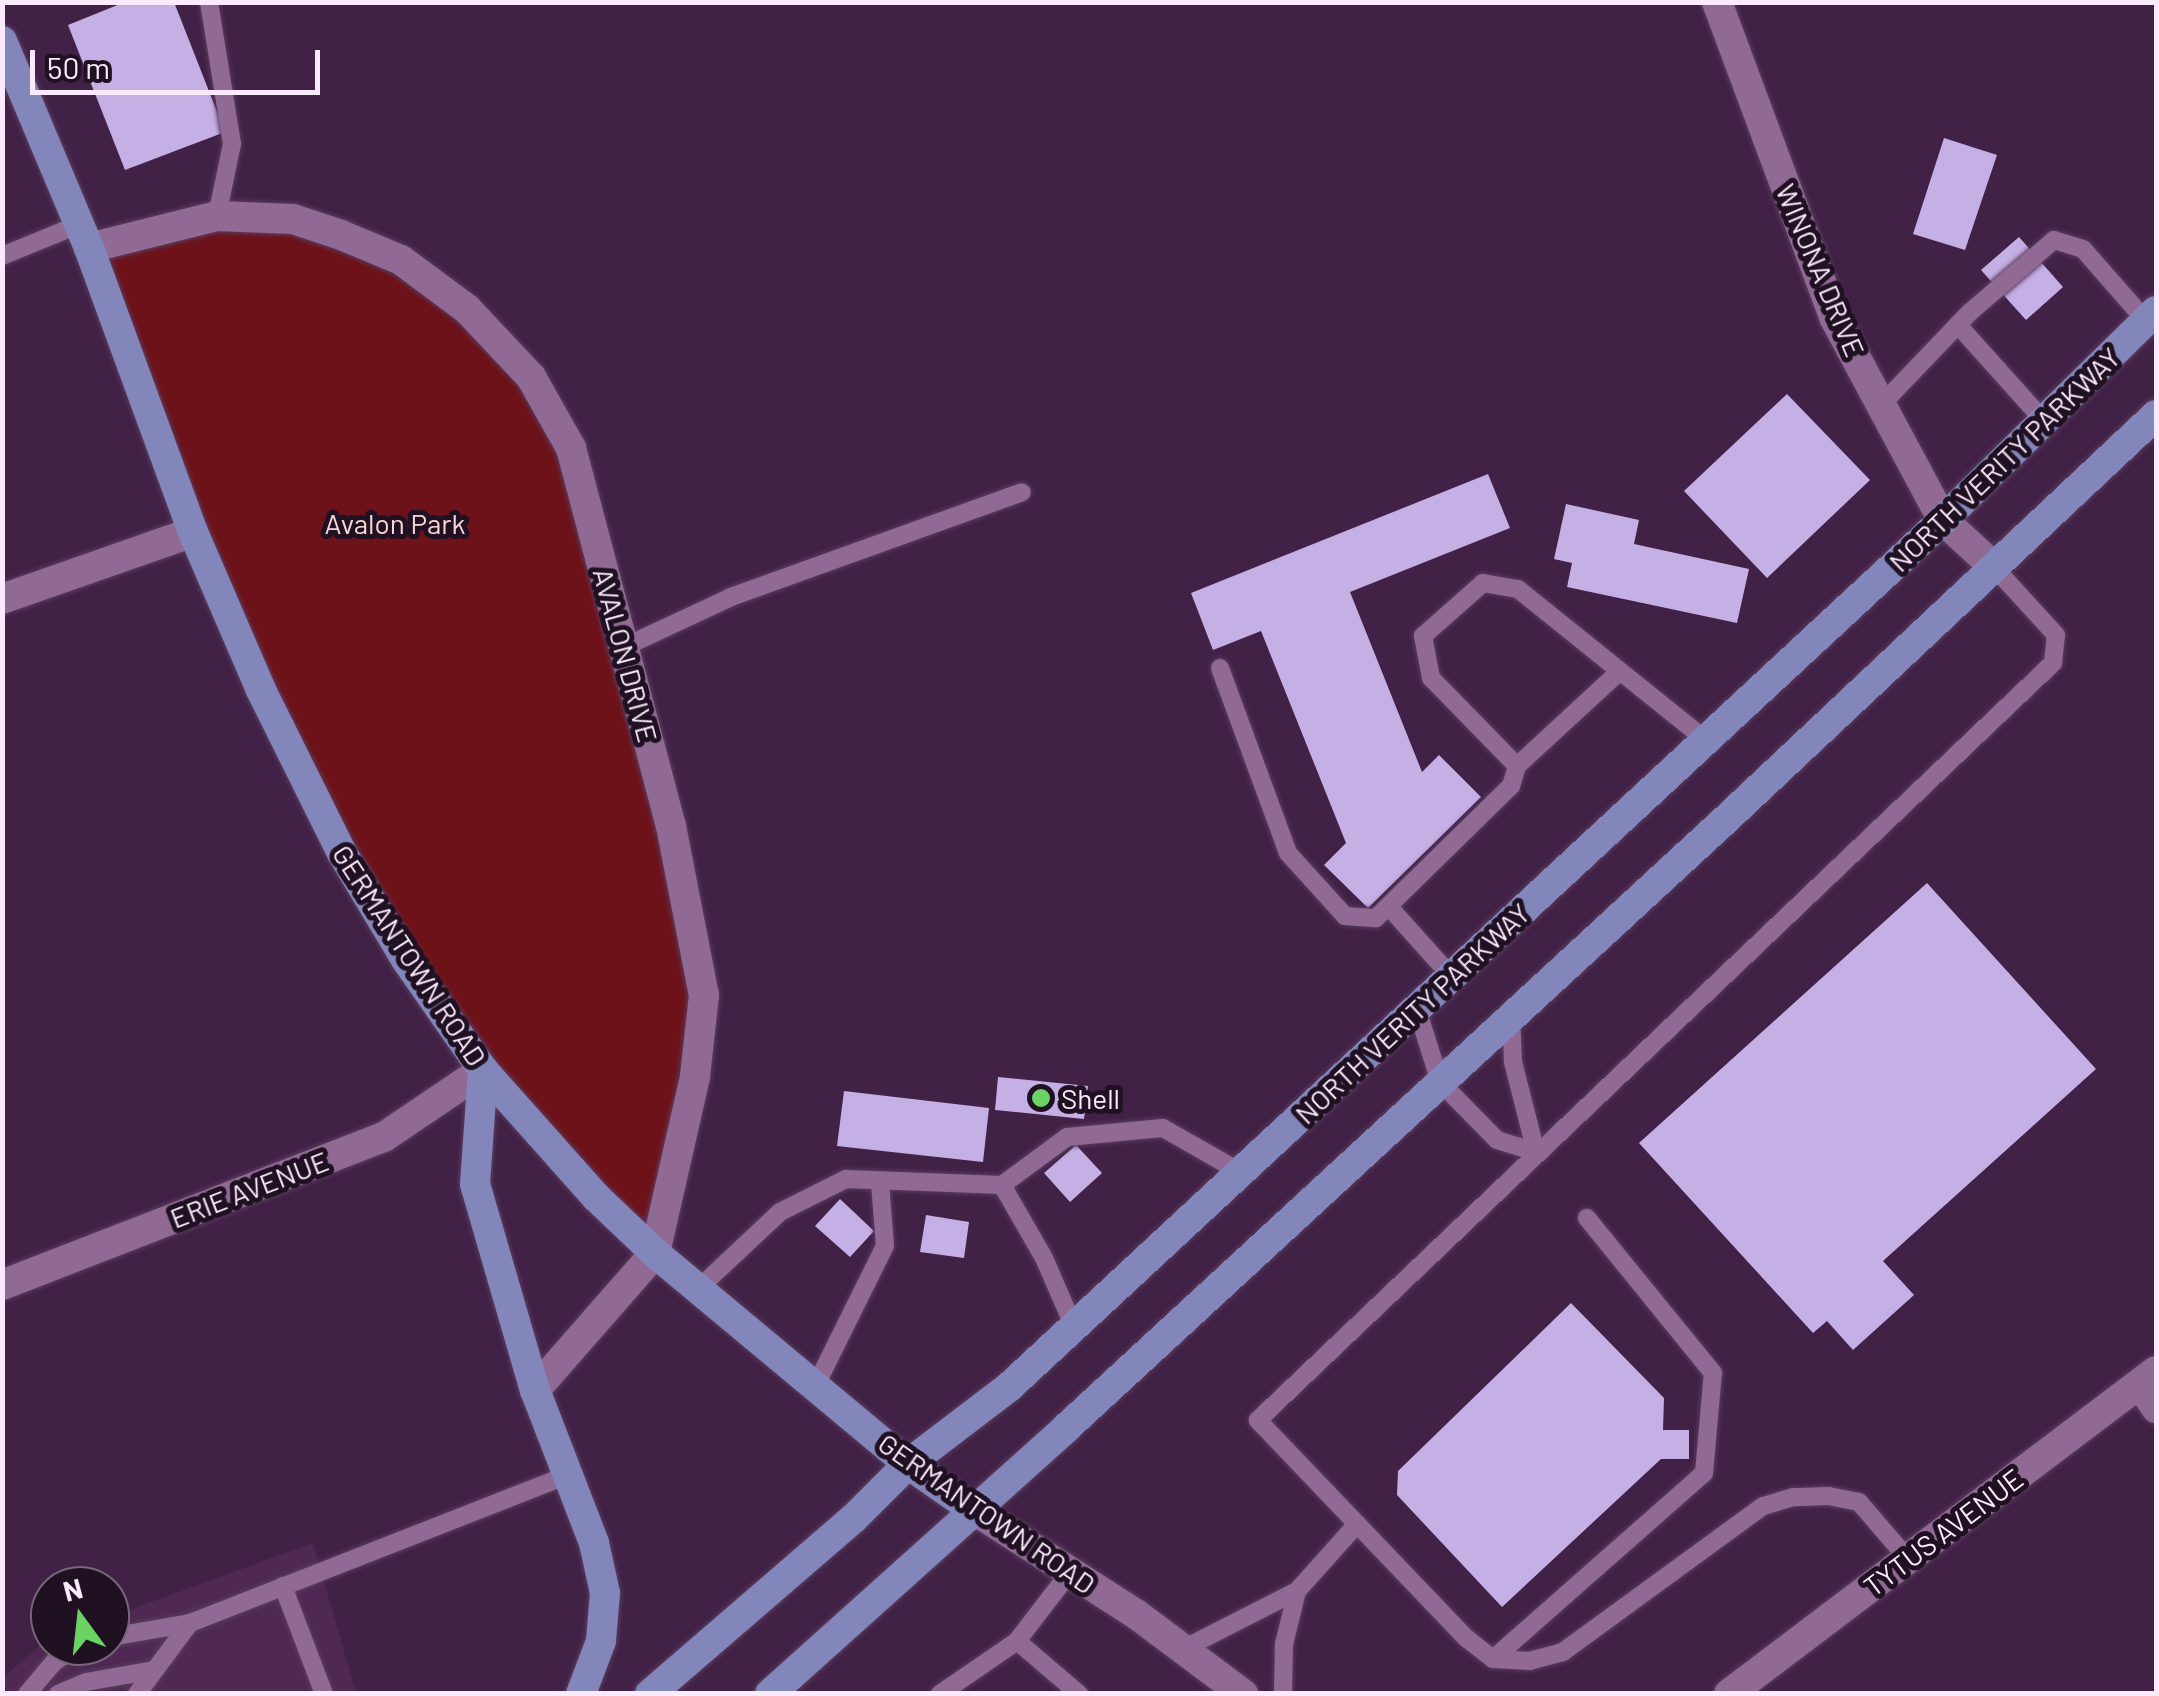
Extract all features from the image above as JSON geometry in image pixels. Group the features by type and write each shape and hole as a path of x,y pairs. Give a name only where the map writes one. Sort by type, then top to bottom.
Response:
{"main road":[{"name":"GERMANTOWN ROAD","path":"2,41 84,236 194,532 261,690 342,853 406,961 483,1070 596,1197 655,1254 815,1387 908,1464 974,1510"},
{"name":"NORTH VERITY PARKWAY","path":"650,1694 853,1519 908,1464 1010,1387 1943,520 2152,316"},
{"path":"770,1694 1440,1082 2156,414"},
{"path":"483,1070 475,1184 536,1390 594,1544 605,1593 601,1641 581,1694"}],"street":[{"name":"WINONA DRIVE","path":"1717,2 1835,319 1943,520 1994,567"},
{"name":"AVALON DRIVE","path":"84,236 218,216 293,220 340,234 402,260 468,309 532,377 571,448 671,826 704,995 696,1077 655,1254 536,1390"},
{"path":"2,599 194,532"},
{"name":"ERIE AVENUE","path":"2,1285 384,1137 483,1070"},
{"name":"TYTUS AVENUE","path":"1728,1694 1908,1559 2151,1388"},
{"name":"GERMANTOWN ROAD","path":"974,1510 1185,1648 1243,1694"}],"lane":[{"path":"209,2 232,144 218,216"},
{"path":"2,256 84,236"},
{"path":"1882,406 1958,325 2054,240 2083,248 2152,316"},
{"path":"1958,325 2044,421"},
{"path":"624,647 731,597 1022,492"},
{"path":"1908,1559 1859,1502 1828,1496 1793,1496 1763,1506 1563,1652 1530,1660 1493,1659 1467,1639 1258,1420 2053,663 2056,635 1994,567"},
{"path":"1517,766 1432,678 1423,636 1483,583 1518,589 1706,740"},
{"path":"1220,668 1288,853 1344,916 1376,918 1511,786 1517,766 1620,672"},
{"path":"1390,908 1451,976"},
{"path":"1417,1009 1440,1082 1497,1140 1536,1152"},
{"path":"1511,1016 1513,1062 1536,1152"},
{"path":"698,1288 780,1212 846,1178 880,1183 1002,1185 1068,1137 1163,1128 1240,1172"},
{"path":"815,1387 884,1246 880,1183"},
{"path":"1002,1185 1044,1258 1074,1327"},
{"path":"1493,1659 1704,1473 1713,1372 1587,1218"},
{"path":"130,1634 190,1622 568,1475"},
{"path":"1185,1648 1296,1591 1357,1524"},
{"path":"940,1694 1017,1641 1070,1572"},
{"path":"283,1586 324,1694"},
{"path":"1283,1694 1284,1644 1296,1591"},
{"path":"136,1694 190,1622"},
{"path":"1017,1641 1079,1694"},
{"path":"27,1694 51,1666"},
{"path":"58,1694 86,1682 154,1670"}],"shaded area":[{"path":"313,1543 356,1693 3,1694 2,1678 30,1654 30,1666 130,1666 130,1610"}],"green space":[{"name":"Avalon Park","path":"293,219 467,309 571,448 704,995 655,1253 483,1070 342,853 89,248"}],"building":[{"path":"125,2 174,2 225,132 125,170 68,25"},
{"path":"1944,138 1997,155 1965,250 1913,234"},
{"path":"2019,237 2063,287 2026,320 1981,270"},
{"path":"1787,394 1870,480 1767,578 1684,491"},
{"path":"1488,474 1510,528 1350,592 1422,772 1439,755 1481,797 1368,908 1324,865 1346,843 1261,631 1213,650 1191,593"},
{"path":"1566,504 1639,520 1634,544 1749,569 1737,623 1567,587 1572,563 1554,559"},
{"path":"1927,883 2096,1069 1883,1261 1914,1295 1853,1350 1827,1321 1813,1333 1639,1143"},
{"name":"Shell","path":"998,1077 1088,1086 1084,1119 995,1110"},
{"name":"Shell","path":"844,1091 989,1108 983,1162 837,1146"},
{"path":"1076,1145 1102,1173 1070,1202 1044,1173"},
{"path":"840,1199 874,1231 850,1257 815,1226"},
{"path":"926,1215 969,1222 964,1258 920,1252"},
{"path":"1571,1303 1664,1398 1663,1430 1689,1430 1689,1459 1661,1459 1502,1607 1397,1495 1398,1471"}],"place":[{"name":"Shell","path":"1041,1098"}]}
